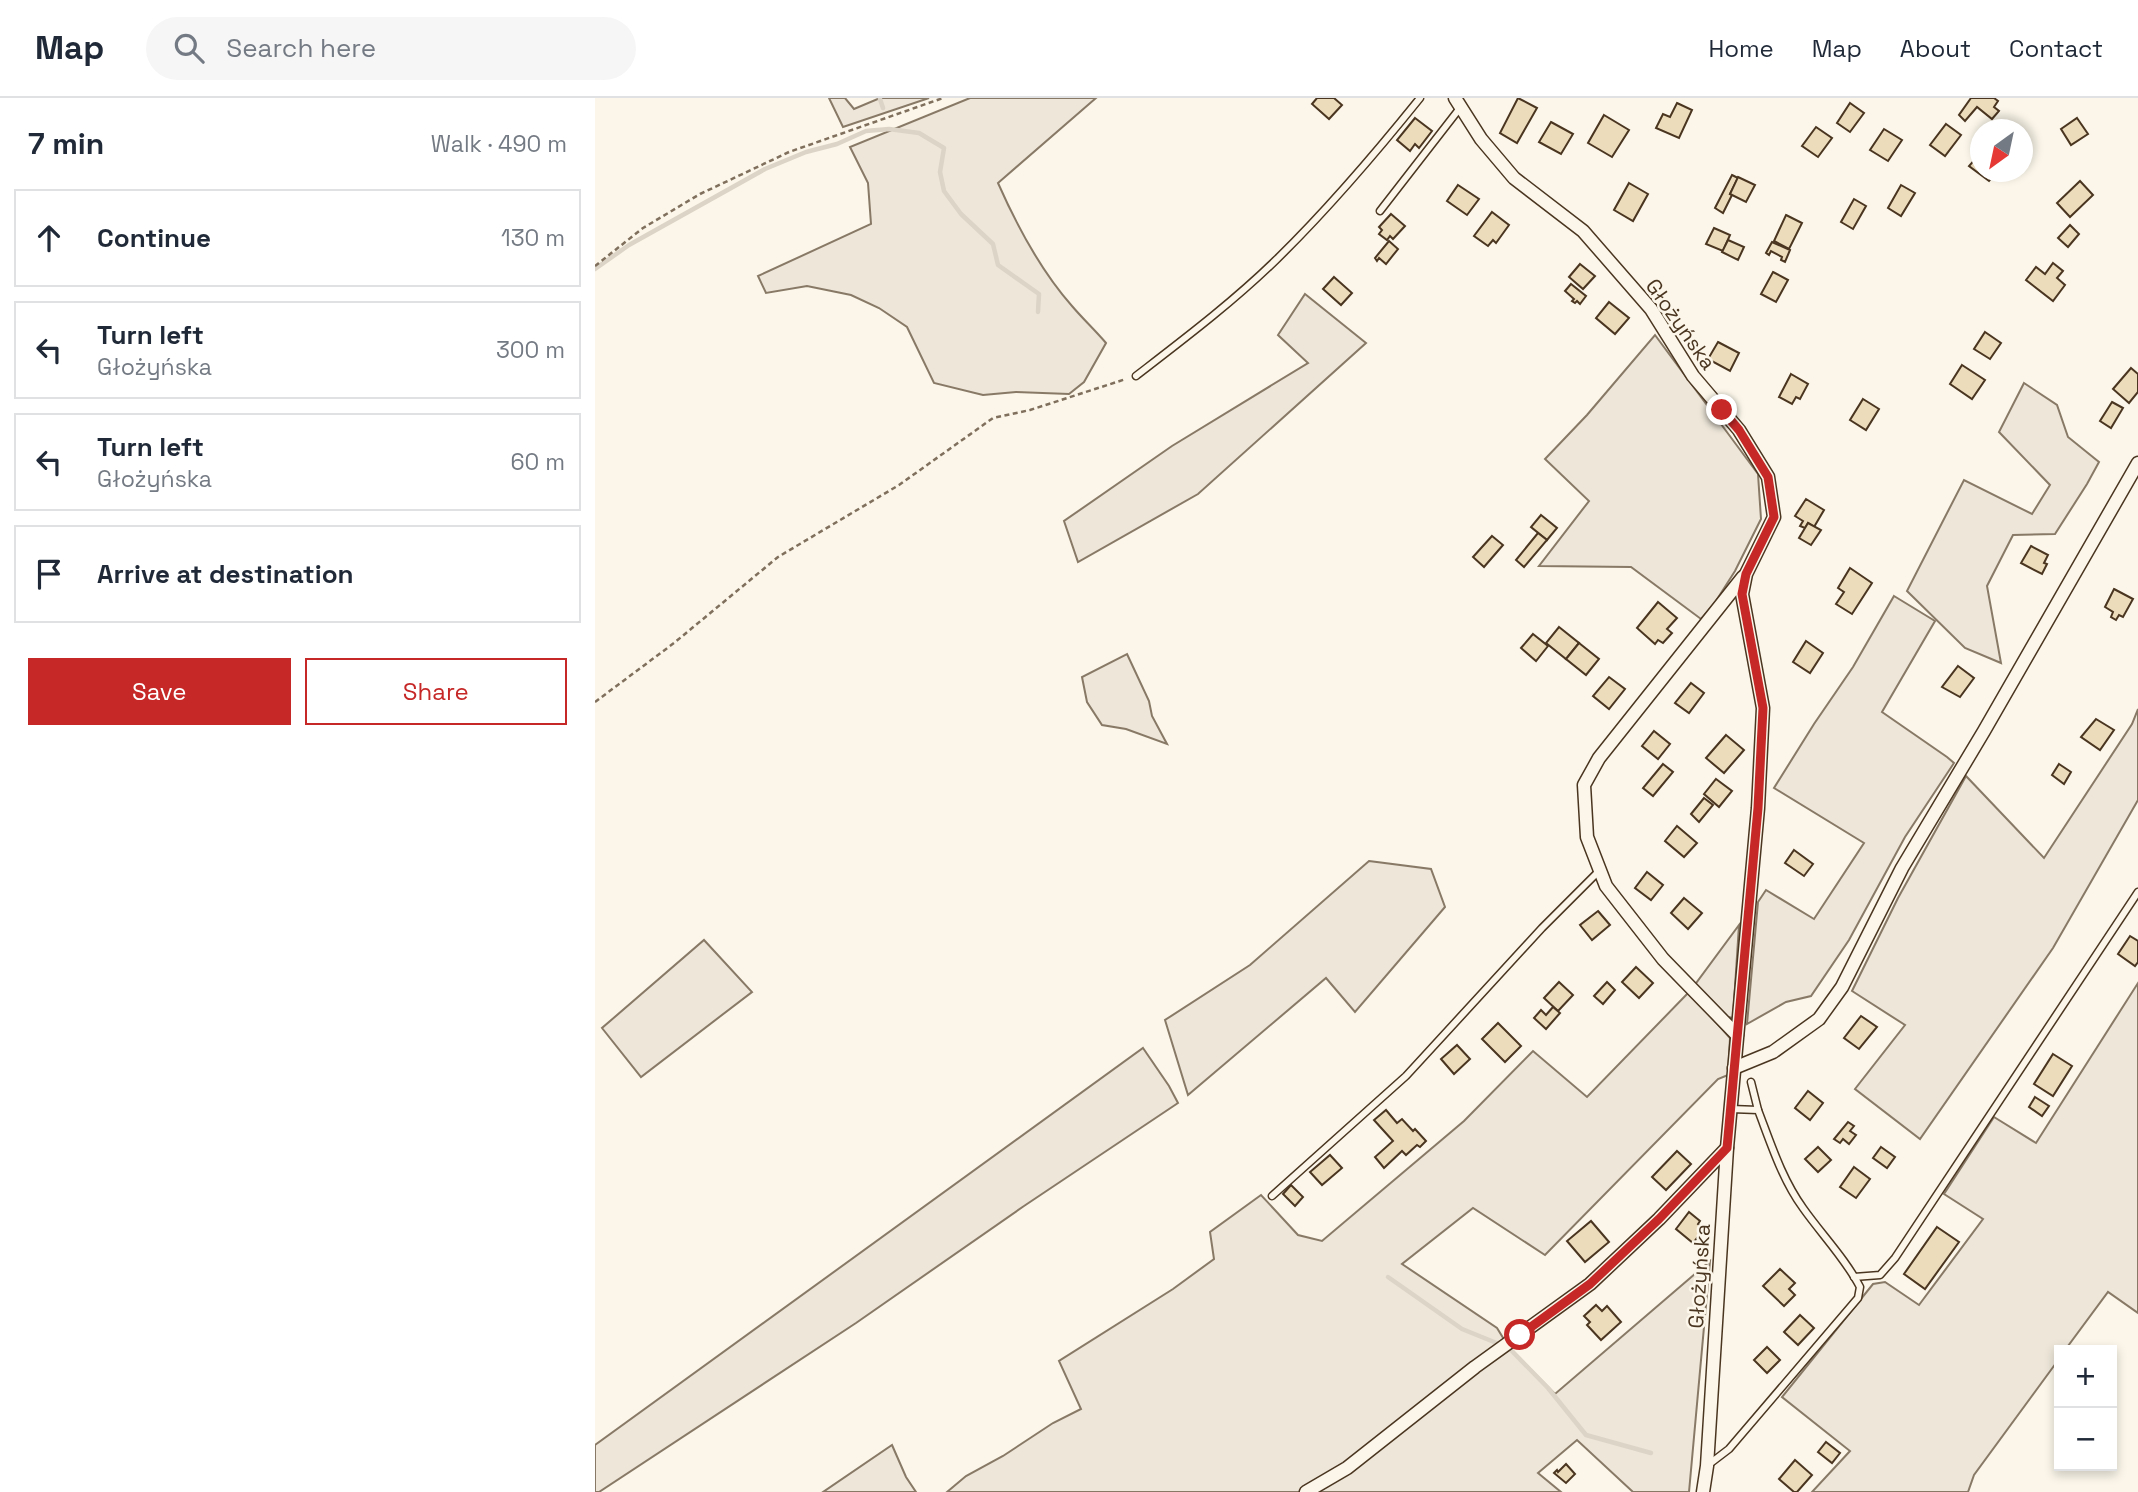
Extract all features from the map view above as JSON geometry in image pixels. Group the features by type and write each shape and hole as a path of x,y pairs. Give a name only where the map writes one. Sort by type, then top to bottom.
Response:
{"street":[{"name":"Głożyńska","path":"1458,103 1481,139 1514,178 1583,232 1651,309 1693,376 1739,430 1768,477 1774,517 1746,574 1742,594 1763,708 1758,808 1727,1148 1707,1466 1703,1492"},
{"path":"1734,1068 1773,1052 1819,1019 1842,987 1902,868 1985,732 2138,463"},
{"path":"1737,1035 1663,959 1606,886 1587,837 1584,785 1599,758 1746,574"},
{"path":"1306,1492 1347,1468 1465,1375 1590,1284 1659,1219 1727,1148"}],"lane":[{"path":"1136,376 1217,314 1277,259 1366,164 1420,98"},
{"path":"1380,211 1458,103"},
{"path":"1272,1196 1406,1076 1542,928 1600,870"},
{"path":"1854,1277 1880,1275 1895,1258 2138,892"},
{"path":"1707,1466 1729,1450 1858,1298 1860,1287 1801,1206 1779,1166 1758,1110 1751,1082"},
{"path":"1731,1109 1758,1110"}],"path":[{"path":"595,266 643,228 700,194 789,152 943,98"},
{"path":"595,702 674,643 778,557 899,485 993,418 1030,410 1136,376"}],"shaded area":[{"path":"829,98 845,98 854,109 880,98 929,98 843,127"},
{"path":"970,98 1096,98 998,183 1022,232 1050,278 1106,343 1084,382 1069,394 1016,392 983,395 934,383 907,327 879,308 851,295 807,286 766,293 758,276 871,224 868,183 850,147"},
{"path":"1305,294 1366,343 1198,494 1078,562 1064,521 1172,446 1308,363 1278,335"},
{"path":"1655,335 1758,474 1761,519 1735,571 1701,619 1631,567 1539,566 1589,501 1545,459 1587,415"},
{"path":"2024,383 2057,405 2068,437 2099,462 2055,534 2013,535 1987,586 2001,663 1965,648 1907,591 1964,480 2032,514 2050,485 1999,432"},
{"path":"1894,596 1935,621 1882,712 1954,763 1905,837 1849,940 1811,996 1786,1002 1747,1024 1758,902 1766,890 1814,919 1864,843 1774,788 1853,667"},
{"path":"1127,654 1149,701 1152,716 1167,744 1126,729 1102,725 1087,702 1082,677"},
{"path":"2138,709 2138,800 2053,948 1920,1139 1855,1089 1905,1025 1852,991 1898,898 1966,776 2044,858 2132,724"},
{"path":"1369,861 1431,869 1445,907 1355,1012 1326,978 1188,1095 1165,1020 1250,965"},
{"path":"1739,925 1733,1018 1723,1016 1694,986"},
{"path":"704,940 752,992 641,1077 602,1028"},
{"path":"2138,983 2138,1313 2108,1292 2069,1345 2054,1345 2054,1366 1974,1475 1968,1492 1812,1492 1850,1451 1782,1397 1873,1284 1885,1282 1919,1305 1983,1219 1944,1194 1994,1117 2036,1143"},
{"path":"1689,992 1730,1038 1728,1075 1718,1079 1545,1255 1473,1208 1402,1264 1497,1328 1510,1349 1555,1394 1710,1261 1689,1492 1633,1492 1577,1440 1538,1473 1561,1492 947,1492 966,1476 1081,1409 1059,1361 1173,1289 1214,1259 1210,1232 1261,1195 1298,1235 1322,1241 1464,1121 1533,1051 1587,1097"},
{"path":"1143,1048 1178,1103 856,1323 599,1492 595,1492 595,1445"},
{"path":"892,1445 916,1492 823,1492"}],"building":[{"path":"1317,98 1334,98 1342,105 1329,119 1312,104"},
{"path":"1518,98 1537,108 1517,143 1500,133"},
{"path":"1971,98 1994,98 1998,101 1994,107 1999,111 1992,119 1977,107 1965,121 1959,115"},
{"path":"1677,103 1692,110 1679,138 1656,128 1663,114 1670,117"},
{"path":"1850,103 1864,113 1850,132 1837,123"},
{"path":"1604,115 1629,130 1612,157 1588,143"},
{"path":"1415,118 1432,131 1419,148 1415,144 1410,151 1397,140"},
{"path":"2077,118 2088,134 2071,145 2061,129"},
{"path":"1551,122 1573,134 1561,154 1539,142"},
{"path":"1946,124 1961,135 1945,156 1930,145"},
{"path":"1816,127 1832,138 1818,157 1802,146"},
{"path":"1884,129 1902,140 1888,161 1870,150"},
{"path":"1732,175 1738,178 1723,213 1715,208"},
{"path":"1738,177 1755,185 1746,202 1730,194"},
{"path":"2080,181 2093,195 2070,217 2057,203"},
{"path":"1629,183 1648,194 1633,221 1614,210"},
{"path":"1458,185 1479,199 1467,215 1447,201"},
{"path":"1901,185 1915,193 1901,216 1888,208"},
{"path":"1854,199 1866,206 1853,229 1841,222"},
{"path":"1492,212 1509,225 1496,243 1493,240 1488,246 1474,236"},
{"path":"1391,214 1405,226 1393,239 1390,236 1387,240 1379,234 1382,230 1379,227"},
{"path":"1786,215 1802,223 1789,249 1774,241"},
{"path":"2070,225 2079,234 2068,247 2058,238"},
{"path":"1714,228 1730,235 1723,251 1706,244"},
{"path":"1728,240 1744,247 1738,260 1722,252"},
{"path":"1389,241 1398,249 1386,264 1379,258 1377,261 1375,258"},
{"path":"1772,242 1790,250 1785,262 1771,251 1769,255 1766,253"},
{"path":"2053,263 2063,271 2057,278 2065,285 2053,301 2026,280 2036,267 2045,274"},
{"path":"1580,264 1595,276 1583,289 1569,277"},
{"path":"1773,272 1788,280 1776,302 1761,294"},
{"path":"1334,277 1352,293 1341,305 1323,289"},
{"path":"1571,284 1586,296 1580,304 1572,301 1574,299 1565,291"},
{"path":"1609,302 1629,318 1615,334 1596,318"},
{"path":"1985,332 2001,343 1990,359 1974,349"},
{"path":"1718,342 1739,353 1730,371 1708,359"},
{"path":"1962,365 1985,380 1972,399 1950,384"},
{"path":"2131,368 2138,374 2138,392 2129,403 2113,389"},
{"path":"1791,374 1808,384 1800,399 1796,397 1792,404 1779,397"},
{"path":"1863,399 1879,409 1866,430 1850,420"},
{"path":"2112,402 2123,408 2111,428 2100,421"},
{"path":"1806,499 1824,510 1814,527 1808,523 1805,528 1800,526 1803,521 1795,516"},
{"path":"1541,515 1557,528 1547,540 1531,527"},
{"path":"1808,523 1821,530 1811,545 1799,538"},
{"path":"1538,533 1547,540 1524,567 1516,560"},
{"path":"1492,536 1503,545 1484,567 1473,557"},
{"path":"2031,546 2048,555 2042,574 2021,563"},
{"path":"1850,568 1872,583 1852,614 1836,604 1844,592 1838,588"},
{"path":"2114,589 2133,599 2123,617 2119,615 2116,620 2111,617 2113,612 2105,607"},
{"path":"1658,602 1677,618 1667,629 1672,633 1663,643 1658,640 1655,644 1637,628"},
{"path":"1559,627 1579,643 1566,659 1546,643"},
{"path":"1533,634 1548,646 1536,661 1521,648"},
{"path":"1806,641 1823,653 1810,673 1793,662"},
{"path":"1579,643 1599,659 1586,675 1566,659"},
{"path":"1958,666 1974,678 1960,697 1942,687"},
{"path":"1609,677 1625,689 1609,709 1593,696"},
{"path":"1691,683 1704,693 1689,713 1675,703"},
{"path":"2096,719 2114,730 2100,750 2081,737"},
{"path":"1654,731 1670,744 1658,759 1642,746"},
{"path":"1726,735 1744,750 1724,773 1706,758"},
{"path":"1663,764 1673,772 1653,796 1643,788"},
{"path":"2059,764 2071,772 2064,784 2052,775"},
{"path":"1716,779 1732,791 1719,807 1704,794"},
{"path":"1704,798 1713,805 1699,822 1691,814"},
{"path":"1677,826 1697,843 1684,857 1665,841"},
{"path":"1794,850 1813,864 1804,876 1785,863"},
{"path":"1647,872 1663,885 1651,900 1635,888"},
{"path":"1684,898 1702,913 1688,929 1671,913"},
{"path":"1598,911 1610,925 1592,940 1580,925"},
{"path":"2130,936 2138,941 2138,962 2135,966 2118,954"},
{"path":"1636,967 1653,983 1639,998 1622,982"},
{"path":"1559,982 1573,995 1558,1011 1544,998"},
{"path":"1607,982 1615,990 1603,1004 1594,996"},
{"path":"1553,1007 1560,1013 1546,1029 1534,1018 1541,1010 1546,1015"},
{"path":"1861,1016 1877,1027 1859,1049 1844,1038"},
{"path":"1498,1023 1521,1046 1505,1062 1482,1039"},
{"path":"1457,1045 1470,1059 1454,1074 1441,1059"},
{"path":"2053,1054 2072,1066 2053,1096 2034,1084"},
{"path":"1808,1091 1823,1103 1810,1120 1795,1108"},
{"path":"2035,1097 2049,1106 2042,1116 2029,1107"},
{"path":"1386,1110 1397,1123 1402,1119 1426,1141 1406,1155 1402,1151 1384,1168 1375,1157 1393,1141 1374,1120"},
{"path":"1848,1122 1854,1126 1850,1131 1856,1135 1849,1144 1843,1139 1840,1143 1834,1139"},
{"path":"1818,1147 1831,1160 1818,1172 1805,1159"},
{"path":"1881,1147 1895,1157 1887,1168 1873,1158"},
{"path":"1677,1151 1691,1164 1666,1190 1652,1177"},
{"path":"1330,1155 1342,1168 1322,1185 1310,1172"},
{"path":"1854,1167 1870,1179 1856,1198 1840,1187"},
{"path":"1291,1185 1303,1197 1295,1206 1283,1194"},
{"path":"1689,1212 1700,1221 1698,1224 1704,1229 1693,1243 1676,1229"},
{"path":"1591,1221 1609,1242 1585,1262 1567,1241"},
{"path":"1937,1227 1959,1242 1925,1289 1904,1274"},
{"path":"1780,1269 1795,1283 1789,1289 1795,1295 1784,1306 1763,1286"},
{"path":"1596,1305 1602,1311 1607,1306 1621,1322 1601,1340 1587,1325 1590,1322 1584,1316"},
{"path":"1800,1315 1814,1328 1798,1345 1784,1332"},
{"path":"1767,1347 1780,1360 1767,1373 1754,1360"},
{"path":"1826,1442 1840,1453 1832,1463 1818,1452"},
{"path":"1795,1460 1812,1475 1797,1492 1779,1479"},
{"path":"1566,1464 1575,1474 1566,1483 1554,1473"}],"waterway":[{"path":"880,99 883,108"},
{"path":"595,269 629,245 765,169 866,131 889,129 919,133 944,148 940,172 944,191 961,214 993,244 998,265 1039,294 1038,312"},
{"path":"1388,1277 1462,1329 1499,1344"},
{"path":"1510,1349 1548,1388 1586,1435 1651,1453"}],"route":[{"path":"1520,1335 1590,1284 1659,1219 1727,1148 1758,808 1763,708 1742,594 1746,574 1774,517 1768,477 1739,430 1722,410"}]}
